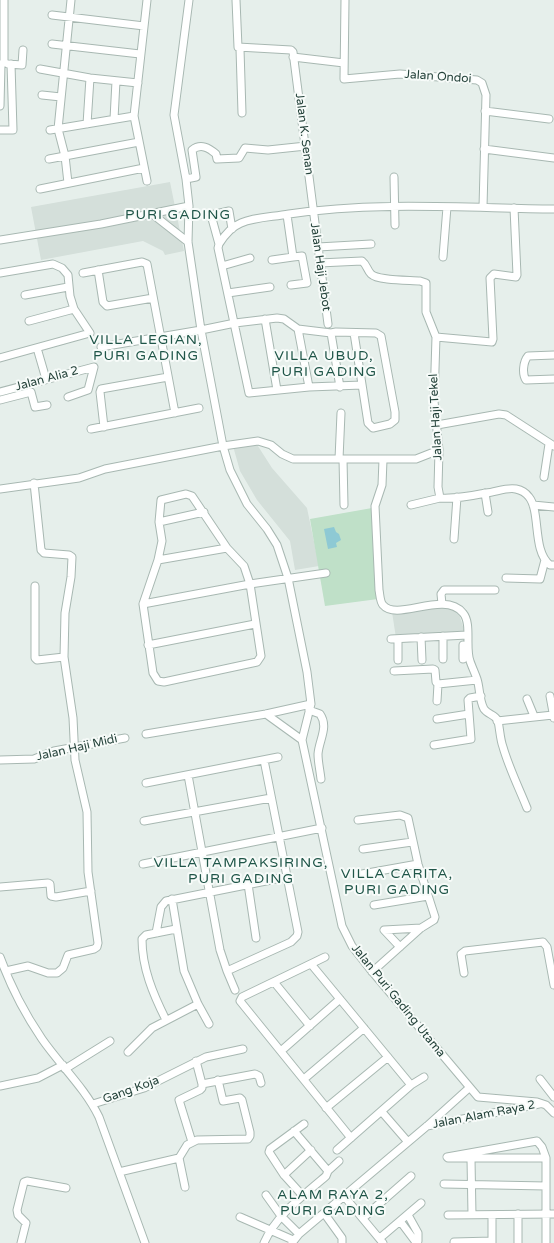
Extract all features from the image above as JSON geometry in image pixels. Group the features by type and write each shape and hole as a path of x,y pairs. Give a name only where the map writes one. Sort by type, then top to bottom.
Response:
{"street":[{"path":"68,183 65,156 58,129 71,0"},
{"path":"147,0 134,116 147,181"},
{"name":"Jalan Puri Gading Utama","path":"189,0 174,115 186,179 189,206 188,242 201,330 223,446 232,477 247,504 277,545 288,578 307,672 310,707 302,740 344,932 371,971 478,1097 531,1101 546,1105 554,1113"},
{"path":"236,0 242,113"},
{"path":"240,49 290,50 293,52 293,57 344,63 345,0"},
{"path":"0,106 4,64 3,3"},
{"path":"52,16 144,26"},
{"path":"52,44 140,54"},
{"path":"4,64 22,65 23,50"},
{"name":"Jalan K. Senan","path":"293,57 313,210"},
{"name":"Jalan Ondoi","path":"344,63 344,79 349,80 378,75 400,74 477,80 482,83 485,89 483,207"},
{"path":"0,130 13,130 4,64"},
{"path":"40,69 90,78 138,83"},
{"path":"87,124 90,78"},
{"path":"114,120 116,81"},
{"path":"42,95 60,98"},
{"path":"485,111 549,119"},
{"path":"50,130 134,116"},
{"path":"49,159 139,142"},
{"path":"186,179 196,177 192,150 196,147 208,148 216,154 217,159 239,158 245,148 268,150 306,146"},
{"path":"484,149 554,158"},
{"path":"40,189 144,168"},
{"path":"394,177 394,225"},
{"path":"0,240 92,226 189,206"},
{"path":"219,244 224,236 240,223 313,210 394,206 554,209"},
{"path":"444,257 447,207"},
{"path":"436,337 492,342 490,278 494,274 516,277 517,275 514,208"},
{"name":"Jalan Haji Jebot","path":"313,210 328,324"},
{"path":"232,229 229,211 215,212 210,215 219,244 218,248 228,293 232,324 249,393 309,387 362,385"},
{"path":"152,213 188,242"},
{"path":"287,215 293,257"},
{"path":"318,247 371,244"},
{"path":"272,260 302,256 307,283 291,285"},
{"path":"222,266 250,258"},
{"name":"Jalan Haji Tekel","path":"320,263 362,261 371,274 378,278 423,282 426,286 427,319 436,337 434,401 439,450 438,487 440,498"},
{"path":"83,273 145,262 147,264 176,413"},
{"path":"0,273 53,264 66,272 74,309 90,333 0,358"},
{"path":"98,270 103,302 107,306 154,298"},
{"path":"25,295 68,287"},
{"path":"228,293 270,287"},
{"path":"29,321 74,309"},
{"path":"101,346 277,318 284,319 298,328 331,333 354,333 376,333 382,337 395,412 394,422 377,427 368,424 354,333"},
{"path":"265,319 277,390"},
{"path":"298,328 309,387"},
{"path":"331,333 340,387"},
{"path":"37,348 46,379"},
{"path":"554,355 528,356 525,362 524,376 526,380 554,379"},
{"name":"Jalan Alia 2","path":"0,392 94,367 88,390 68,397"},
{"path":"104,427 101,389 168,377"},
{"path":"0,400 31,392 35,407 47,405"},
{"path":"91,429 199,408"},
{"path":"341,412 341,459 344,505"},
{"path":"437,424 500,414 506,415 552,445 544,477"},
{"path":"0,489 79,478 105,469 258,441 271,445 282,454 292,458 416,459 439,450"},
{"path":"383,460 382,485 375,506 379,590 382,604 386,608 397,610 442,604 457,608 465,616 463,659"},
{"path":"6,971 28,966 48,973 57,973 63,968 68,955 97,947 88,872 87,812 74,748 64,657 65,614 72,557 44,553 41,550 34,483"},
{"path":"411,505 440,498 457,498 510,488 518,489 530,498 545,560 550,565 554,565"},
{"path":"190,494 204,512 227,548 244,566 250,584 261,656 257,662 164,682 155,678 148,645 143,604 158,560 162,541 159,522 160,504 163,498 190,494"},
{"path":"485,494 488,512"},
{"path":"454,540 457,498"},
{"path":"533,505 554,507"},
{"path":"159,522 204,512"},
{"path":"158,560 227,548"},
{"path":"506,578 540,579 545,560"},
{"path":"143,604 250,584 326,573"},
{"path":"35,586 35,658 64,657"},
{"path":"442,604 441,594 444,590 495,590"},
{"path":"148,645 255,624"},
{"path":"398,660 394,639 465,635"},
{"path":"465,635 484,709 498,721 503,747 527,808"},
{"path":"443,636 443,659"},
{"path":"421,637 422,660"},
{"path":"394,671 433,669 435,671 435,681 438,684 437,701"},
{"path":"438,684 477,680"},
{"path":"434,745 471,739 468,700 480,696"},
{"path":"498,721 534,716 554,717 550,696"},
{"path":"527,699 534,716"},
{"path":"146,734 310,707 320,714 323,721 324,731 318,756 321,779"},
{"path":"266,714 302,740"},
{"path":"437,719 469,714"},
{"name":"Jalan Haji Midi","path":"0,760 34,759 54,752 125,738"},
{"path":"146,783 278,757"},
{"path":"226,971 291,942 297,936 297,927 264,760"},
{"path":"188,775 220,950 226,971 235,990"},
{"path":"144,821 271,798"},
{"path":"358,820 406,816 418,864 435,918 371,971"},
{"path":"143,864 322,828"},
{"path":"363,849 412,842"},
{"path":"362,874 418,864"},
{"path":"156,933 161,907 166,901 286,877"},
{"path":"0,887 48,883 50,884 51,896 91,891"},
{"path":"248,884 256,938"},
{"path":"374,905 428,896"},
{"path":"172,900 184,971 209,1024"},
{"path":"400,947 384,930 421,928"},
{"path":"166,1020 151,988 142,946 143,936 176,929"},
{"path":"464,973 461,954 465,951 543,942 547,947 554,985"},
{"path":"325,957 242,997 240,1000 242,1005 351,1138"},
{"path":"0,959 26,1013 42,1040 93,1104 106,1133 145,1243"},
{"path":"311,964 411,1085"},
{"path":"274,982 310,1026"},
{"path":"281,1051 340,999"},
{"path":"128,1052 146,1032 198,1004"},
{"path":"304,1079 364,1028"},
{"path":"0,1086 38,1078 64,1067 110,1041"},
{"name":"Gang Koja","path":"93,1104 144,1088 196,1061 244,1048"},
{"path":"326,1108 388,1057"},
{"path":"192,1142 179,1100 202,1088 196,1061"},
{"path":"202,1084 256,1074 259,1076 261,1083"},
{"path":"337,1150 411,1085 424,1077"},
{"path":"540,1078 554,1097"},
{"path":"185,1187 179,1158 187,1145 205,1139 248,1138 250,1136 242,1100 240,1098 223,1100 218,1080"},
{"path":"240,1217 293,1242 299,1234 469,1088"},
{"path":"501,1100 503,1112"},
{"name":"Jalan Alam Raya 2","path":"427,1126 542,1104"},
{"path":"382,1112 408,1142"},
{"path":"303,1196 269,1155 269,1150 304,1124"},
{"path":"294,1131 328,1171"},
{"path":"546,1158 471,1159 448,1158 447,1156 537,1140 546,1158 546,1243"},
{"path":"284,1175 311,1150"},
{"path":"120,1172 179,1158"},
{"path":"471,1159 472,1215"},
{"path":"264,1243 269,1230 281,1216 326,1176 328,1171 339,1161"},
{"path":"363,1218 411,1176"},
{"path":"21,1243 26,1223 18,1215 17,1210 24,1182 66,1188"},
{"path":"444,1184 546,1186"},
{"path":"266,1195 281,1216 299,1234"},
{"path":"344,1196 382,1240 421,1203"},
{"path":"324,1213 342,1238 342,1243"},
{"path":"454,1242 492,1242 492,1214"},
{"path":"518,1214 518,1243"},
{"path":"448,1215 554,1214"},
{"path":"400,1221 410,1236 415,1241 418,1241 418,1233 408,1215"}],"shaded area":[{"path":"170,182 184,251 165,255 163,251 143,241 41,260 31,207"},
{"path":"256,443 272,468 307,508 319,566 295,570 290,541 257,500 240,471 233,446"},
{"path":"448,605 459,614 465,633 396,638 392,612"}],"green space":[{"path":"372,508 378,599 325,606 310,519"}],"water":[{"path":"334,527 341,540 336,543 337,547 328,549 324,529"}],"district":[{"name":"PURI GADING","path":"178,215"},
{"name":"VILLA LEGIAN, PURI GADING","path":"146,348"},
{"name":"VILLA UBUD, PURI GADING","path":"324,364"},
{"name":"VILLA TAMPAKSIRING, PURI GADING","path":"241,872"},
{"name":"VILLA CARITA, PURI GADING","path":"397,882"},
{"name":"ALAM RAYA 2, PURI GADING","path":"333,1204"}]}
